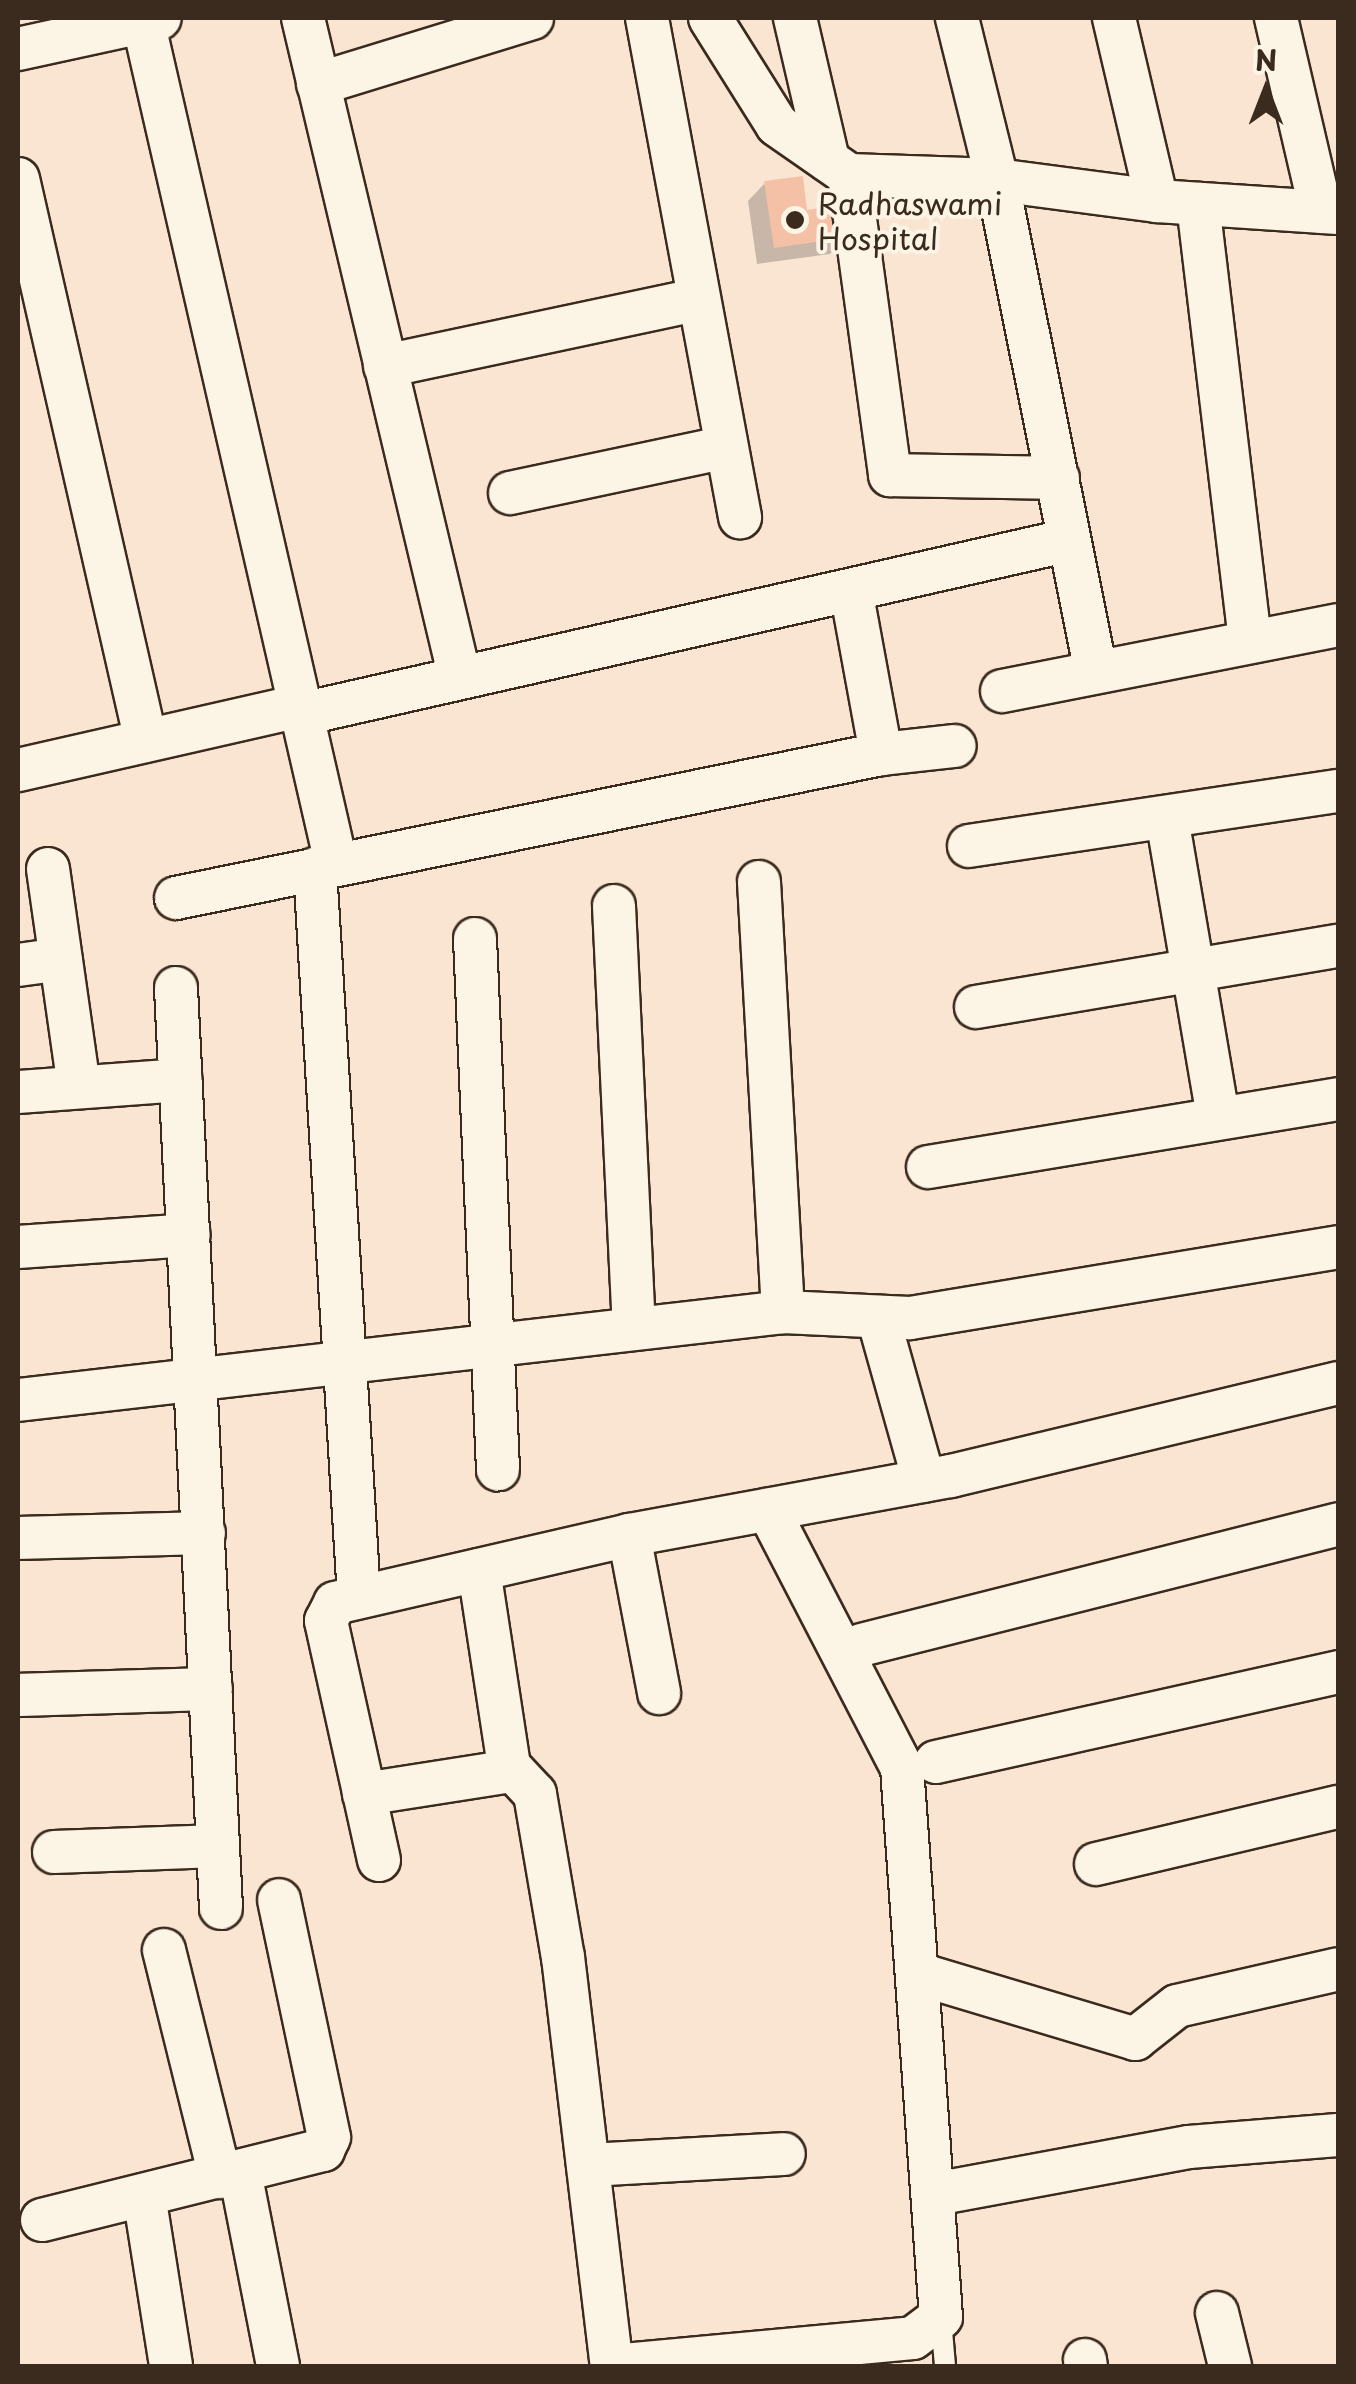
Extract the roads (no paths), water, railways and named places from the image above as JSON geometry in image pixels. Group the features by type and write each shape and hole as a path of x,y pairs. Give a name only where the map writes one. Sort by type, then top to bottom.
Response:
{"street":[{"path":"303,18 458,674"},
{"path":"318,84 532,18"},
{"path":"646,18 695,300 740,516"},
{"path":"710,18 777,125 838,167 997,180 1178,203 1330,213 1276,18"},
{"path":"795,18 838,167 890,475 1058,478"},
{"path":"957,18 997,180 1096,672"},
{"path":"1114,18 1178,203 1250,638"},
{"path":"18,49 152,19 301,710 326,866 359,1598"},
{"path":"18,179 146,741"},
{"path":"385,366 695,300"},
{"path":"510,494 726,447"},
{"path":"18,770 1070,540"},
{"path":"851,590 881,754"},
{"path":"1002,691 1250,638 1338,625"},
{"path":"176,898 881,754 956,746"},
{"path":"969,846 1338,791"},
{"path":"1166,818 1196,969 1218,1117"},
{"path":"48,870 79,1088"},
{"path":"759,882 784,1312"},
{"path":"614,906 634,1327"},
{"path":"475,939 498,1470"},
{"path":"976,1007 1338,946"},
{"path":"18,965 61,958"},
{"path":"176,988 221,1908"},
{"path":"18,1092 181,1080"},
{"path":"928,1167 1338,1099"},
{"path":"18,1247 189,1235"},
{"path":"18,1400 347,1366 634,1327 784,1312 910,1318 1338,1247"},
{"path":"878,1317 924,1481"},
{"path":"378,1860 326,1620 335,1603 629,1535 924,1481 1338,1383"},
{"path":"479,1570 512,1771 535,1794 566,1973 613,2366 913,2338 941,2316 902,1768 768,1510"},
{"path":"861,1645 1338,1524"},
{"path":"18,1538 204,1533"},
{"path":"629,1535 659,1693"},
{"path":"936,1762 1338,1672"},
{"path":"18,1695 211,1688"},
{"path":"364,1794 512,1771"},
{"path":"1096,1864 1338,1807"},
{"path":"54,1852 218,1846"},
{"path":"42,2220 323,2150 329,2137 279,1900"},
{"path":"164,1950 230,2174 278,2366"},
{"path":"919,1974 1135,2040 1177,2006 1338,1969"},
{"path":"935,2194 1190,2146 1338,2135"},
{"path":"588,2164 784,2154"},
{"path":"144,2195 171,2366"},
{"path":"1217,2313 1230,2366"}],"lane":[{"path":"941,2316 945,2366"}],"place":[{"name":"Radhaswami Hospital","path":"795,220"}]}
